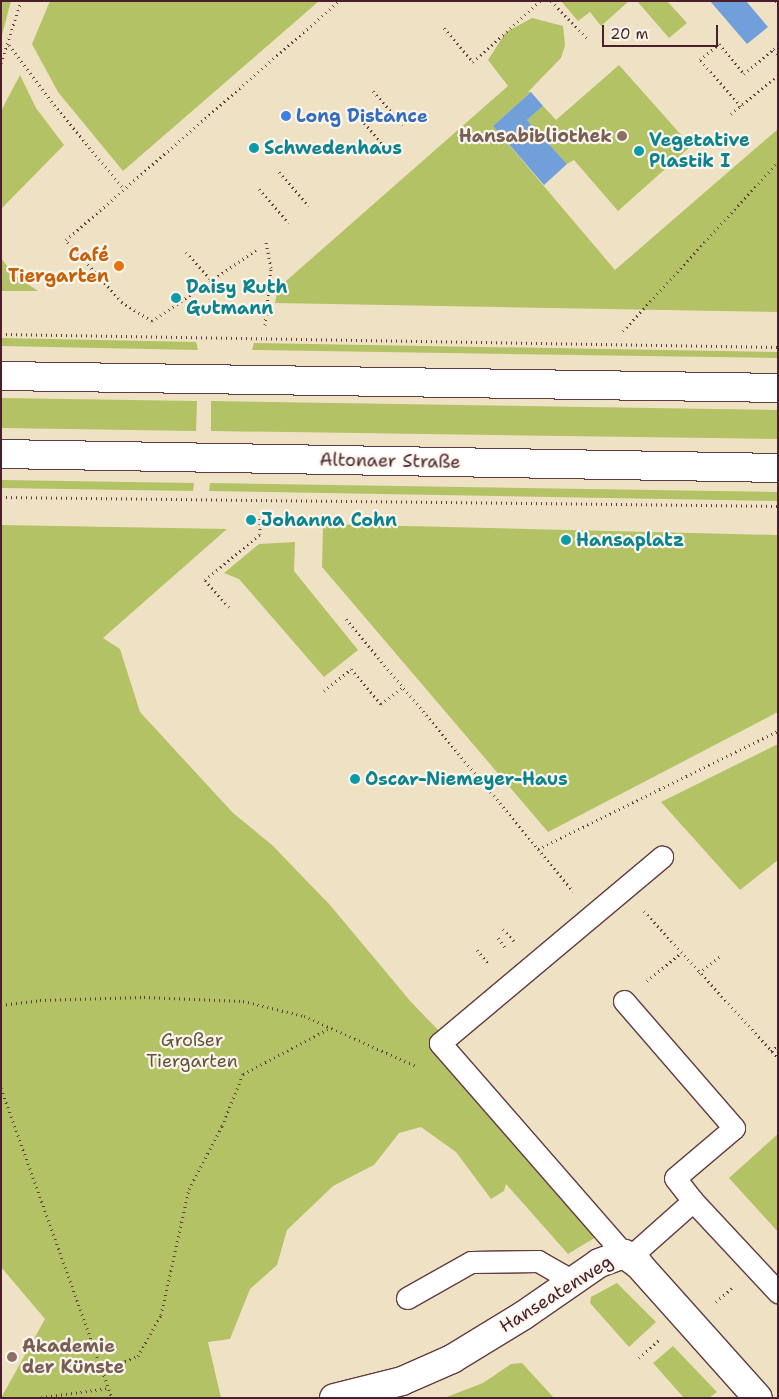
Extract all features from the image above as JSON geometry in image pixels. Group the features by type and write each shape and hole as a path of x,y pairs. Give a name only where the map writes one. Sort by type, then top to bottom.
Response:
{"main road":[{"path":"1,376 778,388"},
{"name":"Altonaer Straße","path":"1,454 778,468"},
{"name":"Hanseatenweg","path":"334,1398 402,1381 452,1359 599,1263 627,1255 758,1398"}],"lane":[{"path":"662,857 594,917 440,1043 627,1255 693,1201"},
{"path":"624,1001 734,1128 674,1178 778,1292"},
{"path":"407,1298 471,1262 538,1261 573,1281"}],"path":[{"path":"1,64 9,45 21,1"},
{"path":"256,250 152,321 122,302 66,240 339,1"},
{"path":"444,28 474,62 540,1"},
{"path":"551,1 588,39"},
{"path":"741,106 700,60 719,44 744,74 778,45"},
{"path":"9,45 51,101 124,189"},
{"path":"773,50 778,55"},
{"path":"731,114 778,75"},
{"path":"373,91 403,125"},
{"path":"351,108 382,143"},
{"path":"623,331 778,162"},
{"path":"279,172 309,206"},
{"path":"259,189 289,224"},
{"path":"265,325 271,268 266,242"},
{"path":"186,252 212,281"},
{"path":"122,302 126,298"},
{"path":"1,334 778,347"},
{"path":"1,497 778,506"},
{"path":"229,607 205,580 260,534 260,516"},
{"path":"346,618 405,686 594,917"},
{"path":"324,691 351,669 381,704 405,686"},
{"path":"538,849 778,731"},
{"path":"626,890 699,974 778,1058"},
{"path":"624,1001 681,953"},
{"path":"699,974 721,956"},
{"path":"1,1005 40,1000 144,997 243,1000 304,1016 328,1029 363,1041 422,1068"},
{"path":"102,1371 138,1356 161,1315 189,1189 222,1126 243,1074 328,1029"},
{"path":"772,1052 778,1046"},
{"path":"1,1088 112,1398"},
{"path":"692,1324 755,1268"},
{"path":"36,1398 109,1388"}],"green space":[{"path":"1,1 11,1 1,39"},
{"path":"50,1 319,1 123,171 58,92 32,44"},
{"path":"561,1 629,1 601,26 590,12 578,21"},
{"path":"637,1 667,1 687,23 669,38"},
{"path":"532,18 563,26 565,45 561,58 528,92 531,92 493,126 615,270 778,129 778,312 275,303 278,288 508,86 488,60 506,32"},
{"path":"619,65 691,146 618,211 574,160 567,164 527,120 543,106 556,120"},
{"path":"20,75 36,108 64,145 1,209 1,111"},
{"path":"1,258 14,275 38,291 1,291"},
{"path":"1,338 196,342 198,350 1,346"},
{"path":"254,343 778,352 778,358 252,350"},
{"path":"1,398 197,401 196,431 1,428"},
{"path":"211,401 778,410 778,439 211,431"},
{"path":"1,480 194,483 193,491 1,488"},
{"path":"210,483 778,492 778,501 209,491"},
{"path":"323,524 778,535 778,712 548,832 322,567"},
{"name":"Großer Tiergarten","path":"1,525 227,529 103,638 120,649 140,712 233,813 272,845 330,905 411,1002 480,1073 557,1189 596,1237 568,1254 506,1184 504,1191 491,1199 456,1152 421,1127 399,1133 374,1165 333,1186 287,1230 277,1265 250,1289 230,1339 208,1342 221,1398 1,1398 45,1319 1,1267"},
{"path":"295,542 294,571 358,650 324,677 239,579 224,573 259,544"},
{"path":"778,744 778,860 740,890 661,802"},
{"path":"778,1134 778,1232 729,1178"},
{"path":"617,1283 656,1322 629,1347 590,1303 591,1297"},
{"path":"673,1346 717,1392 709,1398 684,1398 653,1363"},
{"path":"522,1363 554,1398 444,1398 483,1383 511,1364"}],"water":[{"path":"710,1 746,1 768,27 747,44"},
{"path":"531,92 543,106 527,120 567,164 544,185 493,126"}],"place":[{"name":"Long Distance","path":"286,116"},
{"name":"Hansabibliothek","path":"622,136"},
{"name":"Schwedenhaus","path":"254,148"},
{"name":"Vegetative Plastik I","path":"639,151"},
{"name":"Café Tiergarten","path":"119,266"},
{"name":"Daisy Ruth Gutmann","path":"176,298"},
{"name":"Johanna Cohn","path":"251,520"},
{"name":"Hansaplatz","path":"566,540"},
{"name":"Oscar-Niemeyer-Haus","path":"355,779"},
{"name":"Akademie der Künste","path":"12,1357"}]}
